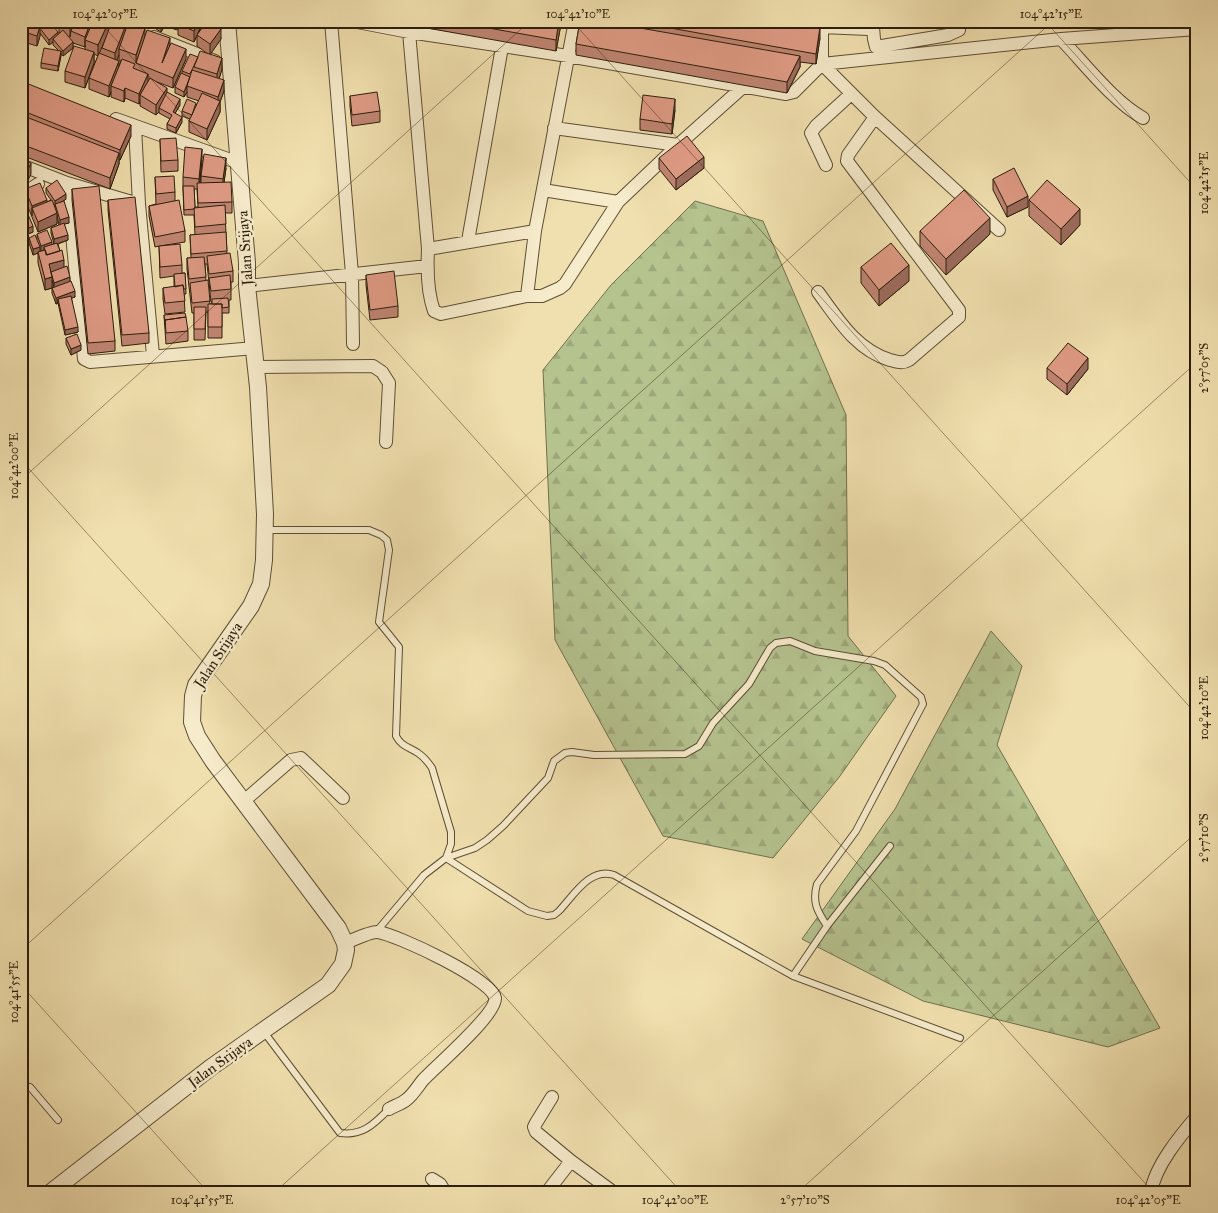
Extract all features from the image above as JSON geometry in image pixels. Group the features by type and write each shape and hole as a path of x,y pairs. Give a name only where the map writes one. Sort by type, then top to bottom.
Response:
{"street":[{"name":"Jalan Srijaya","path":"51,1192 210,1068 328,985 343,964 346,950 338,928 244,801 198,736 192,722 196,685 251,606 261,584 264,560 265,514 255,348 247,286 247,262 226,21"},
{"path":"331,21 352,274 354,344"},
{"path":"352,21 790,94 822,64 1061,39 1197,28"},
{"path":"527,296 535,231 574,21"},
{"path":"786,21 868,29 874,24"},
{"path":"874,24 876,47 948,36 958,30 956,21"},
{"path":"822,24 822,64 875,117 999,230"},
{"path":"141,32 230,67"},
{"path":"409,32 428,249 427,266 432,304 437,313 441,314 527,296 542,296 560,288 565,284 618,202 743,87"},
{"path":"1061,39 1130,110 1144,118"},
{"path":"468,241 502,46"},
{"path":"826,165 811,133 816,126 851,94"},
{"path":"109,116 238,163"},
{"path":"818,292 848,332 860,343 883,358 899,363 909,360 959,317 959,310 847,161 848,155 875,117"},
{"path":"135,127 139,204 153,355"},
{"path":"554,128 678,145"},
{"path":"21,165 48,177 139,204"},
{"path":"21,196 48,177"},
{"path":"67,183 84,359 90,362 153,355 255,348"},
{"path":"543,190 618,202"},
{"path":"428,249 535,231"},
{"path":"247,286 427,266"},
{"path":"256,367 373,366 378,368 388,383 386,442"},
{"path":"244,801 291,760 297,758 301,758 343,798"},
{"path":"345,943 376,932 402,940 461,968 485,984 495,997 493,1006 482,1022 424,1080 407,1100 389,1108"},
{"path":"552,1097 536,1123 535,1130 571,1161 613,1192"},
{"path":"1151,1192 1153,1183 1176,1140 1197,1116"},
{"path":"547,1192 571,1161"},
{"path":"432,1179 440,1184 445,1192"}],"lane":[{"path":"265,530 369,530 387,540 389,550 380,622 399,646 396,736 400,743 427,760 432,768 451,832 451,844 446,858"},
{"path":"376,932 424,875 446,858 466,852 487,840 503,826 548,778 554,761 565,753 594,755 685,754 699,746 713,723 749,684 770,648 776,644 790,642 815,651 874,661 885,665 921,697 923,704 856,832 817,884 814,893 816,911 827,926"},
{"path":"794,976 827,926 890,846"},
{"path":"446,858 528,911 547,916 554,915 559,911 588,879 598,874 614,875 794,976 960,1038"},
{"path":"263,1031 340,1133 349,1134 369,1128 389,1108"},
{"path":"21,1086 30,1087 58,1120"}],"green space":[{"path":"695,201 763,221 846,415 848,636 896,696 840,776 773,858 663,836 555,640 543,370 611,285"},
{"path":"991,631 1022,666 997,745 1160,1028 1108,1047 923,1001 802,939 895,809"}],"building":[{"path":"21,21 40,26 37,36 21,31"},
{"path":"47,21 58,32 49,40 39,27"},
{"path":"59,21 72,21 70,27"},
{"path":"75,21 91,21 85,37 71,31"},
{"path":"93,21 109,21 98,45 85,40"},
{"path":"112,21 127,22 115,53 102,48"},
{"path":"153,21 165,21 161,26"},
{"path":"168,21 179,21 177,25"},
{"path":"179,21 199,21 194,31 178,24"},
{"path":"207,21 221,29 210,44 197,35"},
{"path":"210,21 219,21 217,26"},
{"path":"449,21 559,21 556,40"},
{"path":"580,21 600,21 800,56 787,82 576,44"},
{"path":"631,21 786,21 820,27 816,54"},
{"path":"128,23 145,28 136,55 119,49"},
{"path":"63,30 73,42 63,51 53,39"},
{"path":"147,30 170,38 162,63 171,43 186,49 173,78 136,63"},
{"path":"21,35 27,37 21,53"},
{"path":"74,46 94,52 85,77 65,71"},
{"path":"44,48 61,51 58,66 41,63"},
{"path":"200,51 222,58 217,74 194,67"},
{"path":"99,53 119,61 109,86 89,78"},
{"path":"190,54 198,57 190,74 182,71"},
{"path":"122,59 135,64 133,68 148,74 139,94 125,88 124,91 111,86"},
{"path":"192,70 224,80 218,97 187,86"},
{"path":"181,73 190,77 184,92 175,87"},
{"path":"150,78 167,88 156,105 140,95"},
{"path":"21,81 131,125 120,150 21,110"},
{"path":"167,92 180,99 173,112 182,117 176,128 167,124 172,115 159,108"},
{"path":"377,92 380,111 352,115 350,96"},
{"path":"202,93 220,101 207,129 189,121"},
{"path":"643,95 675,99 672,124 640,119"},
{"path":"187,99 196,103 192,115 182,111"},
{"path":"21,115 119,153 110,178 21,144"},
{"path":"687,136 704,157 676,179 659,158"},
{"path":"176,138 178,160 161,161 160,139"},
{"path":"185,147 202,149 199,179 183,177"},
{"path":"204,154 226,158 223,179 201,176"},
{"path":"21,159 31,163 21,184"},
{"path":"1014,168 1028,196 1007,207 993,179"},
{"path":"174,176 175,192 156,194 155,177"},
{"path":"57,180 66,194 55,201 46,188"},
{"path":"1047,180 1080,209 1061,229 1029,200"},
{"path":"231,182 232,202 198,203 197,183"},
{"path":"40,183 47,200 32,206 25,189"},
{"path":"99,186 115,341 88,343 72,189"},
{"path":"183,186 194,186 194,209 184,210"},
{"path":"964,190 990,218 946,259 920,231"},
{"path":"23,197 28,207 21,211 21,198"},
{"path":"135,197 149,333 122,335 108,200"},
{"path":"52,200 57,213 38,222 32,208"},
{"path":"179,200 185,231 155,237 149,206"},
{"path":"64,201 69,217 60,220 55,204"},
{"path":"225,205 226,224 195,227 194,208"},
{"path":"27,212 33,226 23,231 21,215"},
{"path":"64,223 68,235 54,239 51,228"},
{"path":"47,230 52,242 41,246 37,234"},
{"path":"226,232 227,251 191,254 190,235"},
{"path":"35,235 40,247 33,249 29,238"},
{"path":"57,243 60,251 47,255 44,247"},
{"path":"891,243 909,265 879,290 861,267"},
{"path":"180,244 182,265 160,267 159,246"},
{"path":"45,250 46,255 62,250 64,260 49,264 52,277 45,279 38,252"},
{"path":"230,253 233,271 209,274 207,256"},
{"path":"204,257 206,277 189,279 187,258"},
{"path":"67,266 70,277 54,283 51,272"},
{"path":"394,271 398,306 370,310 366,275"},
{"path":"185,273 186,289 184,289 183,285 175,287 174,274"},
{"path":"230,275 231,289 211,291 209,278"},
{"path":"208,280 210,301 192,303 190,283"},
{"path":"71,281 75,291 56,298 52,288"},
{"path":"183,285 185,301 165,303 163,288"},
{"path":"71,296 78,327 65,330 58,299"},
{"path":"228,298 229,307 222,308 222,304 212,304 212,299"},
{"path":"208,304 222,304 222,327 208,327"},
{"path":"194,307 206,307 205,329 194,329"},
{"path":"185,313 186,317 165,320 165,325 164,315"},
{"path":"186,317 188,331 166,333 165,320"},
{"path":"77,334 81,345 71,349 66,338"},
{"path":"1068,343 1088,358 1067,384 1047,368"}]}
